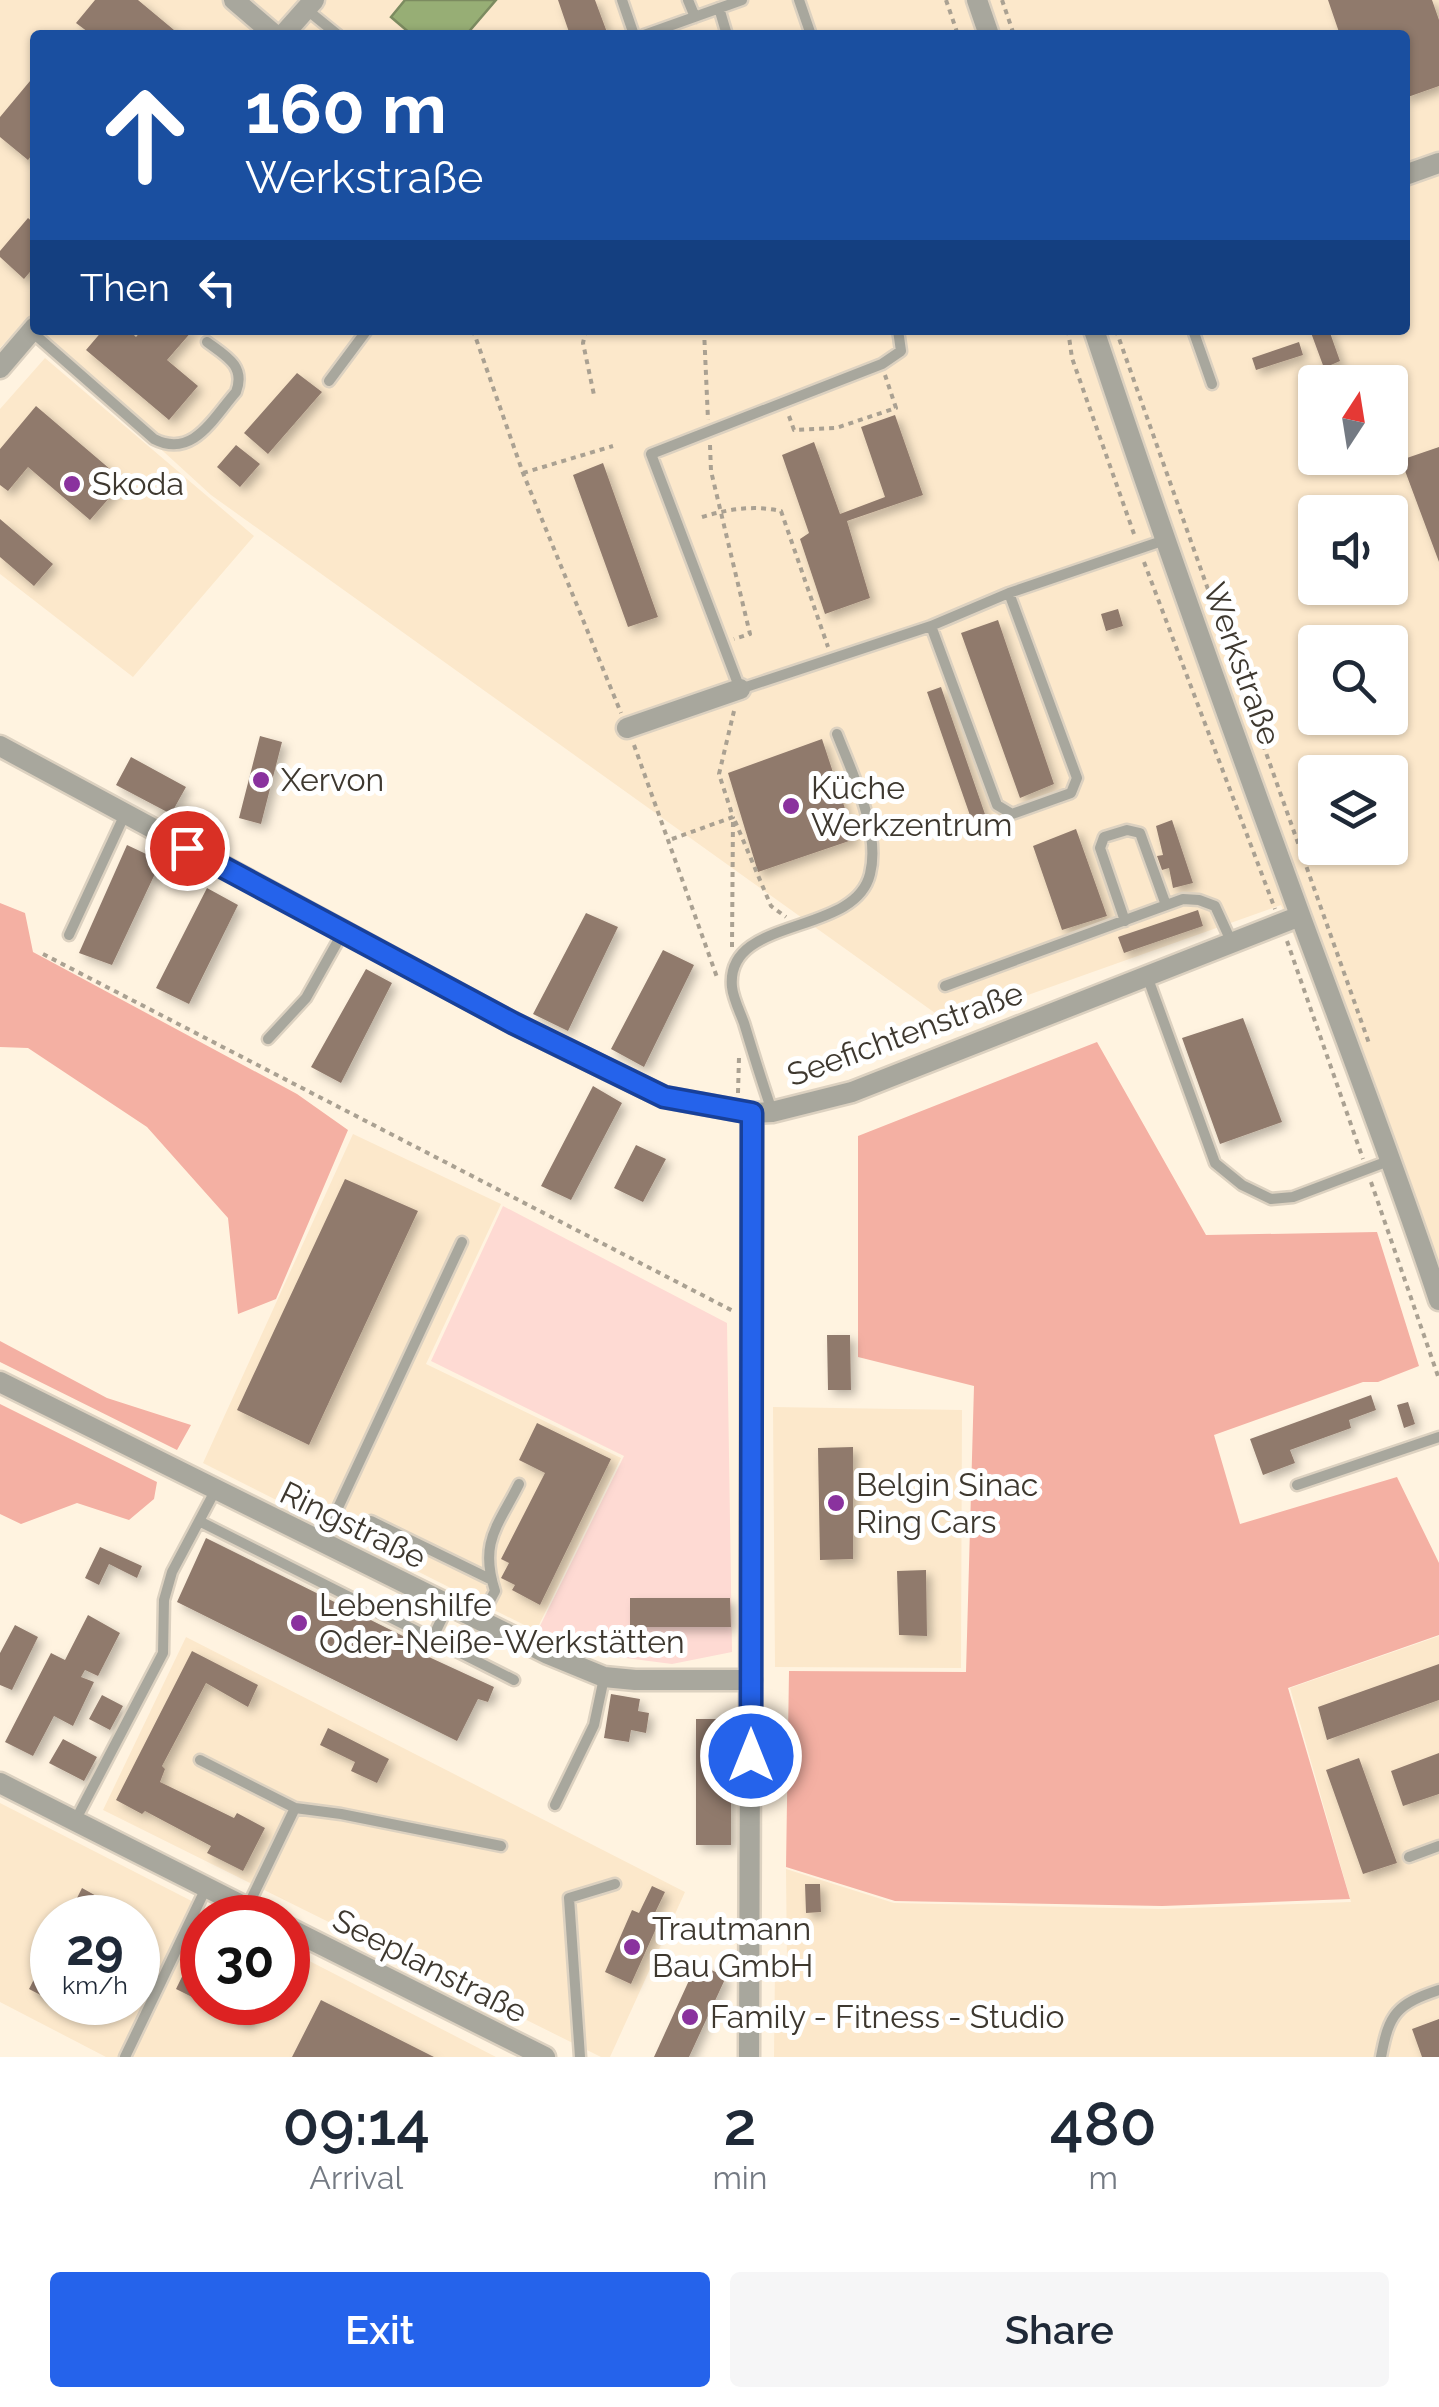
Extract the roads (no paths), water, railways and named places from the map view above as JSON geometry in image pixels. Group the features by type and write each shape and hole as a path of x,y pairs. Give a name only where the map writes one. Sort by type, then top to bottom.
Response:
{"street":[{"path":"234,0 273,30"},
{"path":"978,0 987,30"},
{"path":"284,30 310,4"},
{"path":"1410,174 1439,163"},
{"path":"0,368 30,333"},
{"name":"Werkstraße","path":"1096,335 1290,919 1392,1160 1439,1300"},
{"path":"628,728 740,688"},
{"name":"Seefichtenstraße","path":"0,746 513,1023 664,1097 762,1112 852,1092 1290,919"},
{"path":"749,2057 751,1320 762,1112"},
{"name":"Ringstraße","path":"0,1382 548,1654 604,1677 751,1680"},
{"path":"0,1783 222,1895"},
{"name":"Seeplanstraße","path":"310,1939 545,2057"}],"lane":[{"path":"622,0 632,30"},
{"path":"688,0 694,17"},
{"path":"658,30 742,0"},
{"path":"799,0 809,30"},
{"path":"310,4 333,30"},
{"path":"719,8 726,30"},
{"path":"40,335 154,439 173,446 194,440 236,392 239,383 240,372 235,363 207,342"},
{"path":"329,382 363,335"},
{"path":"899,335 901,351 882,364 651,454 740,688 931,626 1009,593 1166,540"},
{"path":"1195,335 1212,384"},
{"path":"931,626 997,806 1012,814 1072,793 1077,778 1009,593"},
{"path":"762,1112 731,985 739,958 757,941 832,914 860,898 870,874 867,815 837,734"},
{"path":"68,935 125,814"},
{"path":"1125,920 1100,848 1104,838 1128,830 1140,834 1166,906"},
{"path":"946,986 1183,899 1215,906 1231,941"},
{"path":"268,1038 306,998 343,932"},
{"path":"1146,975 1215,1163 1242,1185 1271,1200 1293,1197 1392,1160"},
{"path":"322,1543 462,1242"},
{"path":"1297,1485 1439,1436"},
{"path":"480,1620 495,1591 487,1560 488,1546 519,1484"},
{"path":"75,1821 163,1653 164,1600 172,1572 215,1490"},
{"path":"200,1520 514,1680"},
{"path":"371,1521 492,1580"},
{"path":"432,1638 448,1604"},
{"path":"554,1805 594,1726 604,1677"},
{"path":"200,1760 295,1808 501,1846"},
{"path":"253,1895 295,1808"},
{"path":"1409,1857 1439,1846"},
{"path":"580,2057 569,1898 616,1884"},
{"path":"125,2057 207,1887"},
{"path":"1381,2057 1393,2014 1407,2001 1439,1990"}],"place":[{"name":"Skoda","path":"72,484"},
{"name":"Xervon","path":"261,780"},
{"name":"Küche Werkzentrum","path":"791,806"},
{"name":"Belgin Sinac Ring Cars","path":"836,1503"},
{"name":"Lebenshilfe Oder-Neiße-Werkstätten","path":"299,1623"},
{"name":"Trautmann Bau GmbH","path":"632,1947"},
{"name":"Family - Fitness - Studio","path":"690,2017"}]}
